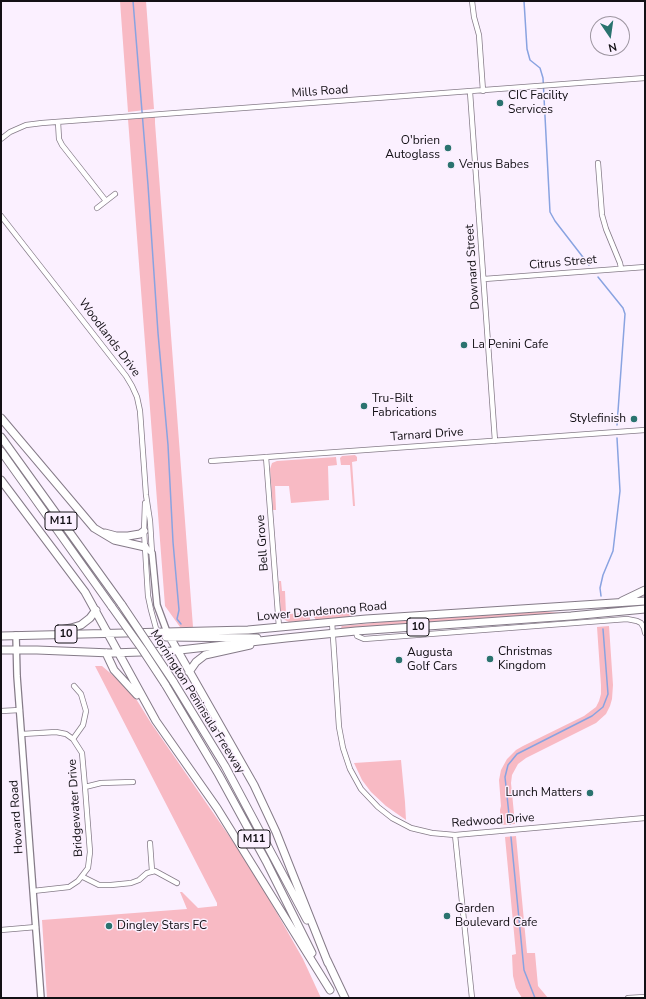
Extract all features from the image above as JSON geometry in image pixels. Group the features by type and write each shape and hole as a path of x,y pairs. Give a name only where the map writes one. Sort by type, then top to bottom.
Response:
{"highway":[{"path":"1,418 60,486 85,518 98,530 114,540 145,547"},
{"name":"Mornington Peninsula Freeway","path":"1,437 122,604 152,647 173,681 225,766 318,939 345,998"},
{"name":"Mornington Peninsula Freeway","path":"1,451 142,649 165,684 219,775 266,861 334,998"},
{"path":"1,480 78,581 96,610 152,714"},
{"path":"98,530 112,535 125,536 138,534 144,531"},
{"path":"614,604 645,590"},
{"name":"Lower Dandenong Road","path":"168,635 332,622 645,601"},
{"path":"642,609 645,617"},
{"name":"Lower Dandenong Road","path":"1,650 16,649 106,653 176,651 356,631 642,609"},
{"path":"24,635 77,627 88,620 96,610"},
{"path":"157,632 162,635 278,639"},
{"name":"10","path":"1,636 157,632"},
{"path":"168,635 176,651 217,718 259,795 328,963"},
{"path":"189,672 195,663 205,655 212,652 240,649 266,640"},
{"path":"106,653 114,670 132,688 152,714 221,814 330,990"}],"main road":[{"path":"145,547 152,553"},
{"name":"Woodlands Drive","path":"152,553 157,605 168,635"},
{"name":"Howard Road","path":"16,635 41,998"}],"street":[{"path":"472,1 474,18 479,35 483,91"},
{"name":"Mills Road","path":"1,139 10,132 26,125 645,78"},
{"name":"Downard Street","path":"470,92 496,441"},
{"path":"58,122 59,139 62,145 106,201"},
{"path":"598,163 602,215 621,268"},
{"path":"97,208 115,194"},
{"name":"Woodlands Drive","path":"1,216 126,376 137,397 140,411 152,553"},
{"name":"Citrus Street","path":"484,279 645,267"},
{"name":"Tarnard Drive","path":"211,461 645,430"},
{"name":"Bell Grove","path":"266,457 279,627"},
{"name":"Woodlands Drive","path":"146,495 144,531 149,599 157,632"},
{"path":"612,620 622,611"},
{"name":"Lower Dandenong Road","path":"356,631 357,636 364,639 627,619 637,620 641,623 645,633"},
{"name":"Redwood Drive","path":"332,622 343,748 350,769 361,789 378,807 392,818 411,828 432,833 455,835 645,818"},
{"path":"22,734 56,732 66,734 73,739 83,725 86,711 81,694 74,686"},
{"path":"1,711 20,710"},
{"name":"Bridgewater Drive","path":"73,739 82,753 85,786 90,860 88,868 83,876"},
{"path":"85,786 133,782"},
{"path":"455,835 472,998"},
{"path":"150,843 152,871"},
{"path":"33,891 69,887 83,876 99,885 127,884 135,882 152,871 158,872 177,883"},
{"path":"1,930 36,928"},
{"path":"628,998 645,997"}],"shaded area":[{"path":"120,1 146,1 154,109 128,112"},
{"path":"155,117 193,627 180,627 165,606 128,119"},
{"path":"355,455 357,457 357,461 352,462 355,506 353,506 350,465 341,465 340,458 342,456"},
{"path":"336,457 337,465 328,466 329,500 291,503 289,486 275,486 276,510 273,510 270,469 272,463 277,461"},
{"path":"279,581 281,581 282,591 285,591 286,614 309,613 310,620 289,622 281,617"},
{"path":"355,610 355,617 316,620 314,617 315,612"},
{"path":"538,611 562,613 355,629 342,629 341,627 424,618"},
{"path":"609,626 613,685 612,699 606,714 596,723 526,758 518,764 512,775 511,783 515,824 501,825 499,780 501,770 507,759 516,750 584,716 596,707 601,694 597,627"},
{"path":"95,666 102,666 129,689 252,869 303,959 321,998 47,998 42,920 187,909 180,892 182,892 198,908 217,906 217,903"},
{"path":"401,760 406,820 386,806 371,792 362,780 354,763"},
{"path":"516,836 527,953 535,953 538,986 548,998 522,998 516,988 513,976 512,955 516,954 505,837"}],"waterway":[{"path":"133,1 168,445 173,542 179,610 177,619 181,624"},
{"path":"524,1 527,49 530,60 540,68 543,78 550,212 555,221 589,265"},
{"path":"598,277 623,308 625,314 617,425"},
{"path":"601,596 600,588 603,575 613,551 620,491 617,438"},
{"path":"510,824 505,777 508,765 517,754 592,716 603,707 608,694 603,629"},
{"path":"511,837 524,970 535,998"}],"place":[{"name":"CIC Facility Services","path":"500,103"},
{"name":"O'brien Autoglass","path":"448,148"},
{"name":"Venus Babes","path":"451,165"},
{"name":"La Penini Cafe","path":"464,345"},
{"name":"Tru-Bilt Fabrications","path":"364,406"},
{"name":"Stylefinish","path":"634,419"},
{"name":"Christmas Kingdom","path":"490,659"},
{"name":"Augusta Golf Cars","path":"399,660"},
{"name":"Lunch Matters","path":"590,793"},
{"name":"Garden Boulevard Cafe","path":"447,916"},
{"name":"Dingley Stars FC","path":"109,926"}]}
